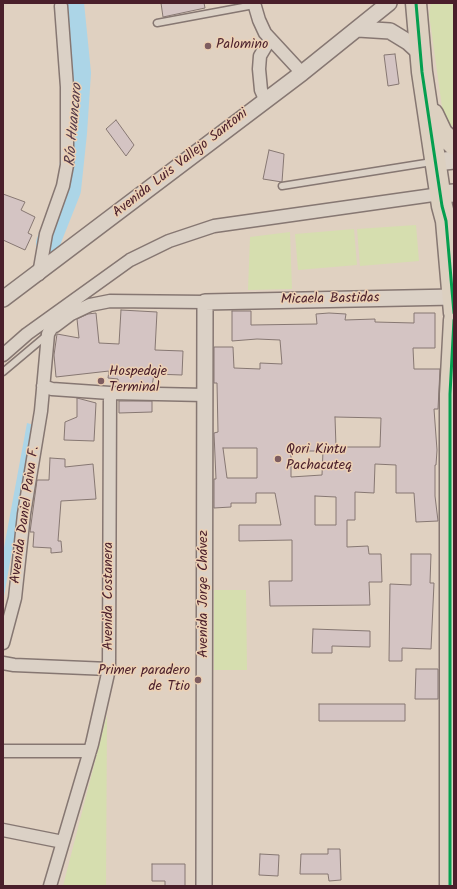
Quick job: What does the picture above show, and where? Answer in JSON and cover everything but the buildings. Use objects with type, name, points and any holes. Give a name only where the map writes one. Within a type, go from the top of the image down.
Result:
[{"type":"highway","points":[[416,3],[421,62],[432,111],[442,133],[454,145]]},
{"type":"highway","points":[[421,62],[445,161],[447,194],[446,221],[454,302]]},
{"type":"highway","points":[[450,886],[450,402],[454,320]]},
{"type":"street","name":"Avenida Luis Vallejo Santoni","points":[[3,299],[39,274],[266,99],[302,73],[389,3]]},
{"type":"street","points":[[254,4],[259,20],[270,39],[302,73]]},
{"type":"street","points":[[39,274],[46,234],[63,186],[67,165],[67,87],[61,6]]},
{"type":"street","points":[[358,29],[390,30],[408,42],[421,62]]},
{"type":"street","points":[[266,99],[261,90],[259,69],[260,56],[270,39]]},
{"type":"street","points":[[3,355],[27,334],[130,260],[169,241],[214,226],[447,194]]},
{"type":"street","points":[[48,334],[58,323],[90,305],[110,301],[205,302]]},
{"type":"street","name":"Micaela Bastidas","points":[[205,302],[454,302]]},
{"type":"street","name":"Avenida Jorge Chávez","points":[[204,886],[205,302]]},
{"type":"street","points":[[48,334],[54,322],[66,306]]},
{"type":"street","name":"Avenida Daniel Paiva F.","points":[[3,643],[14,598],[43,386],[48,334]]},
{"type":"street","points":[[43,386],[52,389],[110,393],[205,395]]},
{"type":"street","name":"Avenida Costanera","points":[[50,886],[90,751],[109,668],[110,393]]},
{"type":"street","points":[[3,663],[14,666],[109,668]]},
{"type":"street","points":[[3,751],[90,751]]},
{"type":"street","points":[[3,830],[63,842]]},
{"type":"lane","points":[[157,23],[254,4]]},
{"type":"lane","points":[[282,186],[445,161]]},
{"type":"lane","points":[[3,372],[48,334]]},
{"type":"green space","points":[[431,3],[454,3],[454,127],[447,123],[442,107],[429,14]]},
{"type":"green space","points":[[416,225],[419,261],[360,266],[357,229]]},
{"type":"green space","points":[[354,229],[357,265],[298,270],[295,234]]},
{"type":"green space","points":[[290,232],[292,289],[248,290],[250,237]]},
{"type":"green space","points":[[214,590],[246,590],[247,670],[214,670]]},
{"type":"green space","points":[[107,715],[106,886],[63,886]]},
{"type":"water","points":[[27,423],[34,425],[3,602],[3,553]]},
{"type":"waterway","name":"Río Huancaro","points":[[48,243],[69,190],[75,133],[79,73],[72,3]]},
{"type":"transit line","points":[[416,3],[422,72],[442,206],[446,221],[454,313]]},
{"type":"transit line","points":[[450,886],[450,394],[454,320]]},
{"type":"place","name":"Palomino","points":[[208,46]]},
{"type":"place","name":"Hospedaje Terminal","points":[[101,381]]},
{"type":"place","name":"Qori Kintu Pachacuteq","points":[[278,459]]},
{"type":"place","name":"Primer paradero de Ttio","points":[[198,680]]}]
